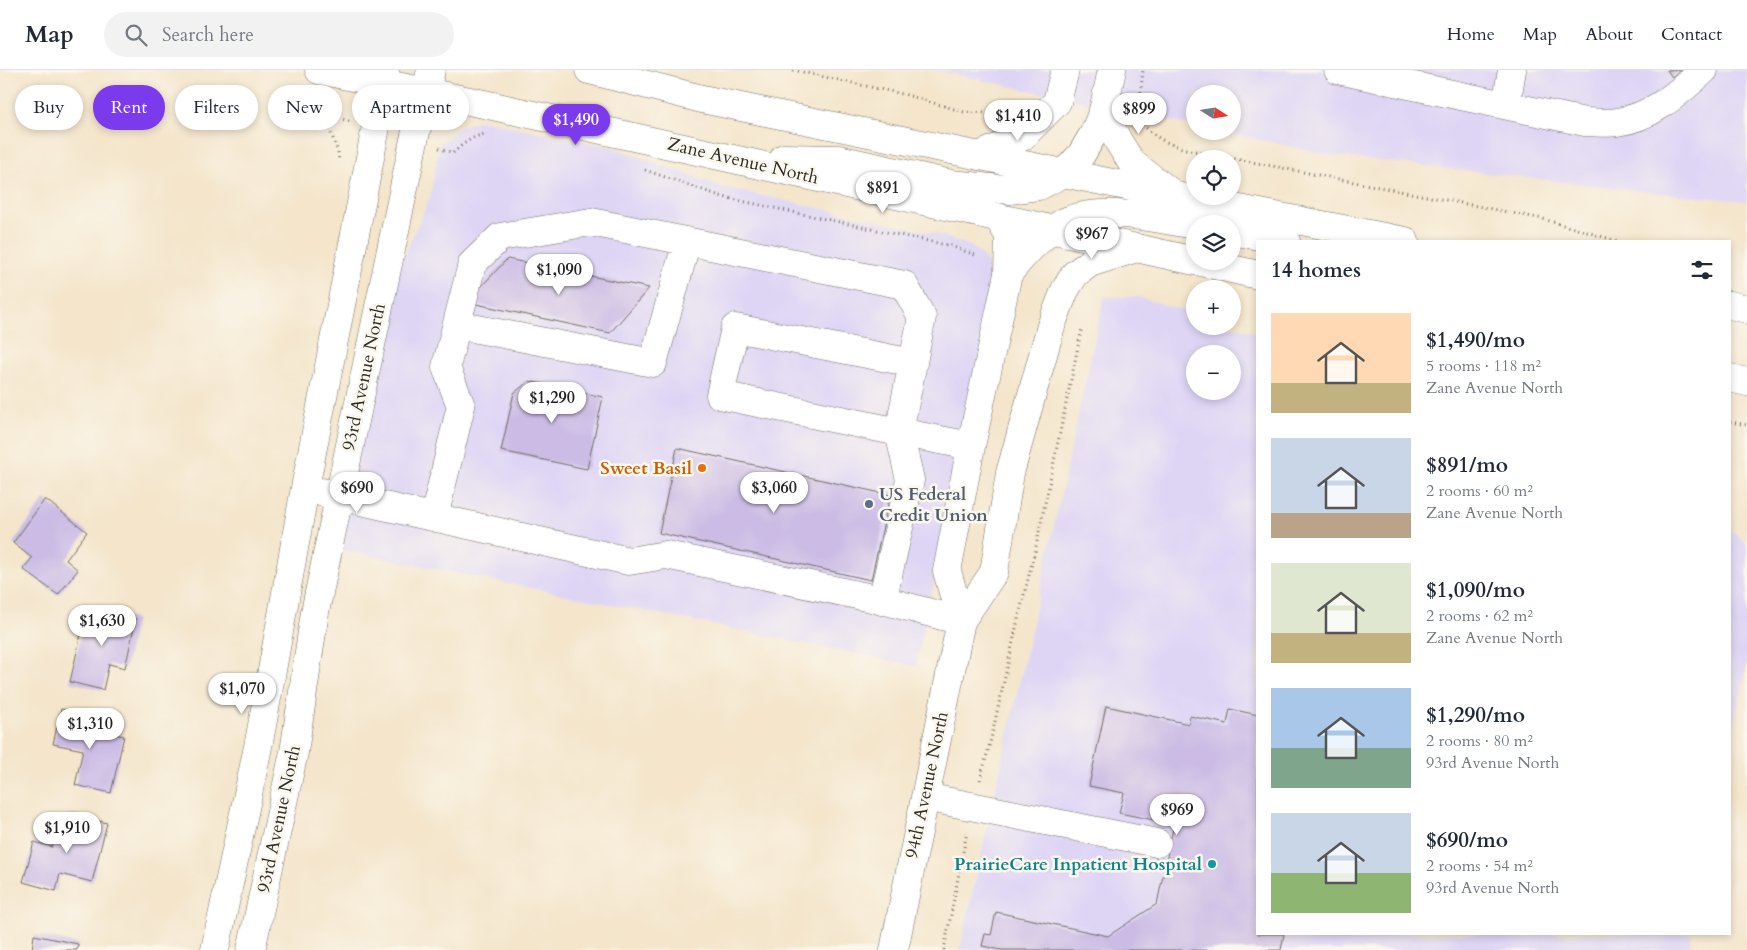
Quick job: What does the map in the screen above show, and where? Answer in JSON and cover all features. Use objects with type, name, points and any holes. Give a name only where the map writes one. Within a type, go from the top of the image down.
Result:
[{"type":"street","name":"Zane Avenue North","points":[[319,70],[428,81],[723,156],[1186,259]]},
{"type":"street","points":[[589,70],[702,99],[1400,240]]},
{"type":"street","points":[[979,156],[1022,137],[1057,102],[1065,70]]},
{"type":"street","points":[[723,156],[838,159],[950,184],[1011,190],[1039,186],[1064,173],[1081,155],[1094,133],[1103,111],[1112,70]]},
{"type":"street","points":[[1338,70],[1585,122],[1616,122],[1646,115],[1671,100],[1704,70]]},
{"type":"street","points":[[1506,105],[1512,70]]},
{"type":"street","name":"93rd Avenue North","points":[[215,950],[259,742],[305,488],[376,127],[384,77]]},
{"type":"street","name":"93rd Avenue North","points":[[251,950],[294,752],[314,612],[428,81]]},
{"type":"street","points":[[1103,111],[1132,164],[1174,195]]},
{"type":"street","points":[[1008,274],[1052,229],[1069,220],[1096,214],[1140,216],[1186,224]]},
{"type":"street","points":[[961,621],[947,571],[971,446],[1008,274],[1009,236],[998,218]]},
{"type":"street","points":[[434,517],[461,406],[446,366],[472,264],[500,237],[591,222],[904,286],[922,317],[899,432],[910,480],[882,600]]},
{"type":"street","points":[[1241,233],[1281,240]]},
{"type":"street","points":[[457,325],[653,363],[687,241]]},
{"type":"street","points":[[961,621],[994,572],[1010,473],[1051,326],[1066,290],[1075,274],[1090,263],[1137,248]]},
{"type":"street","name":"Zane Avenue North","points":[[1239,270],[1256,274]]},
{"type":"street","points":[[1731,305],[1747,309]]},
{"type":"street","points":[[913,363],[734,328],[720,395],[971,446]]},
{"type":"street","points":[[1731,378],[1747,382]]},
{"type":"street","points":[[305,488],[629,561],[666,555],[882,600],[961,621]]},
{"type":"street","name":"94th Avenue North","points":[[894,950],[961,621]]},
{"type":"street","points":[[925,797],[1157,843]]},
{"type":"path","points":[[793,70],[907,95],[964,112],[989,113],[1010,107],[1016,101]]},
{"type":"path","points":[[1138,118],[1140,86],[1144,70]]},
{"type":"path","points":[[1131,116],[1138,118],[1147,129],[1166,143],[1185,149],[1544,219],[1614,240]]},
{"type":"path","points":[[453,153],[464,143],[478,135],[493,133]]},
{"type":"path","points":[[643,169],[723,197],[951,246],[976,256]]},
{"type":"path","points":[[978,784],[991,739],[1035,551],[1084,320]]},
{"type":"path","points":[[1731,422],[1747,425]]},
{"type":"path","points":[[944,950],[968,830]]},
{"type":"shaded area","points":[[935,70],[1747,70],[1747,201],[1659,193],[1329,155],[1241,136],[1241,85],[1186,85],[1186,124]]},
{"type":"shaded area","points":[[481,120],[611,147],[722,187],[934,233],[971,246],[988,262],[994,299],[916,666],[338,549],[391,286],[430,197],[440,144],[457,130],[469,130],[469,124]]},
{"type":"shaded area","points":[[1104,297],[1138,297],[1186,311],[1186,335],[1241,335],[1241,328],[1256,333],[1256,935],[1692,935],[1689,950],[960,950]]},
{"type":"shaded area","points":[[1731,531],[1737,534],[1747,545],[1747,662],[1731,741]]},
{"type":"building","points":[[1667,70],[1680,70],[1672,77]]},
{"type":"building","points":[[507,259],[649,288],[610,333],[467,302]]},
{"type":"building","points":[[529,381],[603,397],[587,469],[501,451],[514,393]]},
{"type":"building","points":[[677,448],[890,495],[871,580],[659,533]]},
{"type":"building","points":[[45,499],[87,532],[66,560],[78,570],[58,595],[23,569],[32,558],[13,543]]},
{"type":"building","points":[[87,608],[136,619],[125,668],[109,664],[103,690],[70,682]]},
{"type":"building","name":"PrairieCare Inpatient Hospital","points":[[1106,706],[1189,724],[1190,716],[1227,724],[1230,709],[1256,715],[1256,935],[1284,935],[1281,950],[1001,950],[982,946],[985,934],[991,935],[996,912],[1108,936],[1157,904],[1174,824],[1119,813],[1124,793],[1089,786]]},
{"type":"building","points":[[61,709],[94,716],[91,729],[124,736],[111,793],[75,785],[83,750],[53,744]]},
{"type":"building","points":[[71,814],[107,823],[92,882],[60,874],[56,891],[23,882],[34,842],[52,847],[57,826],[67,829]]},
{"type":"building","points":[[34,935],[78,944],[77,950],[32,950]]},
{"type":"place","name":"Sweet Basil","points":[[702,468]]},
{"type":"place","name":"US Federal Credit Union","points":[[869,504]]},
{"type":"place","name":"PrairieCare Inpatient Hospital","points":[[1212,864]]}]
